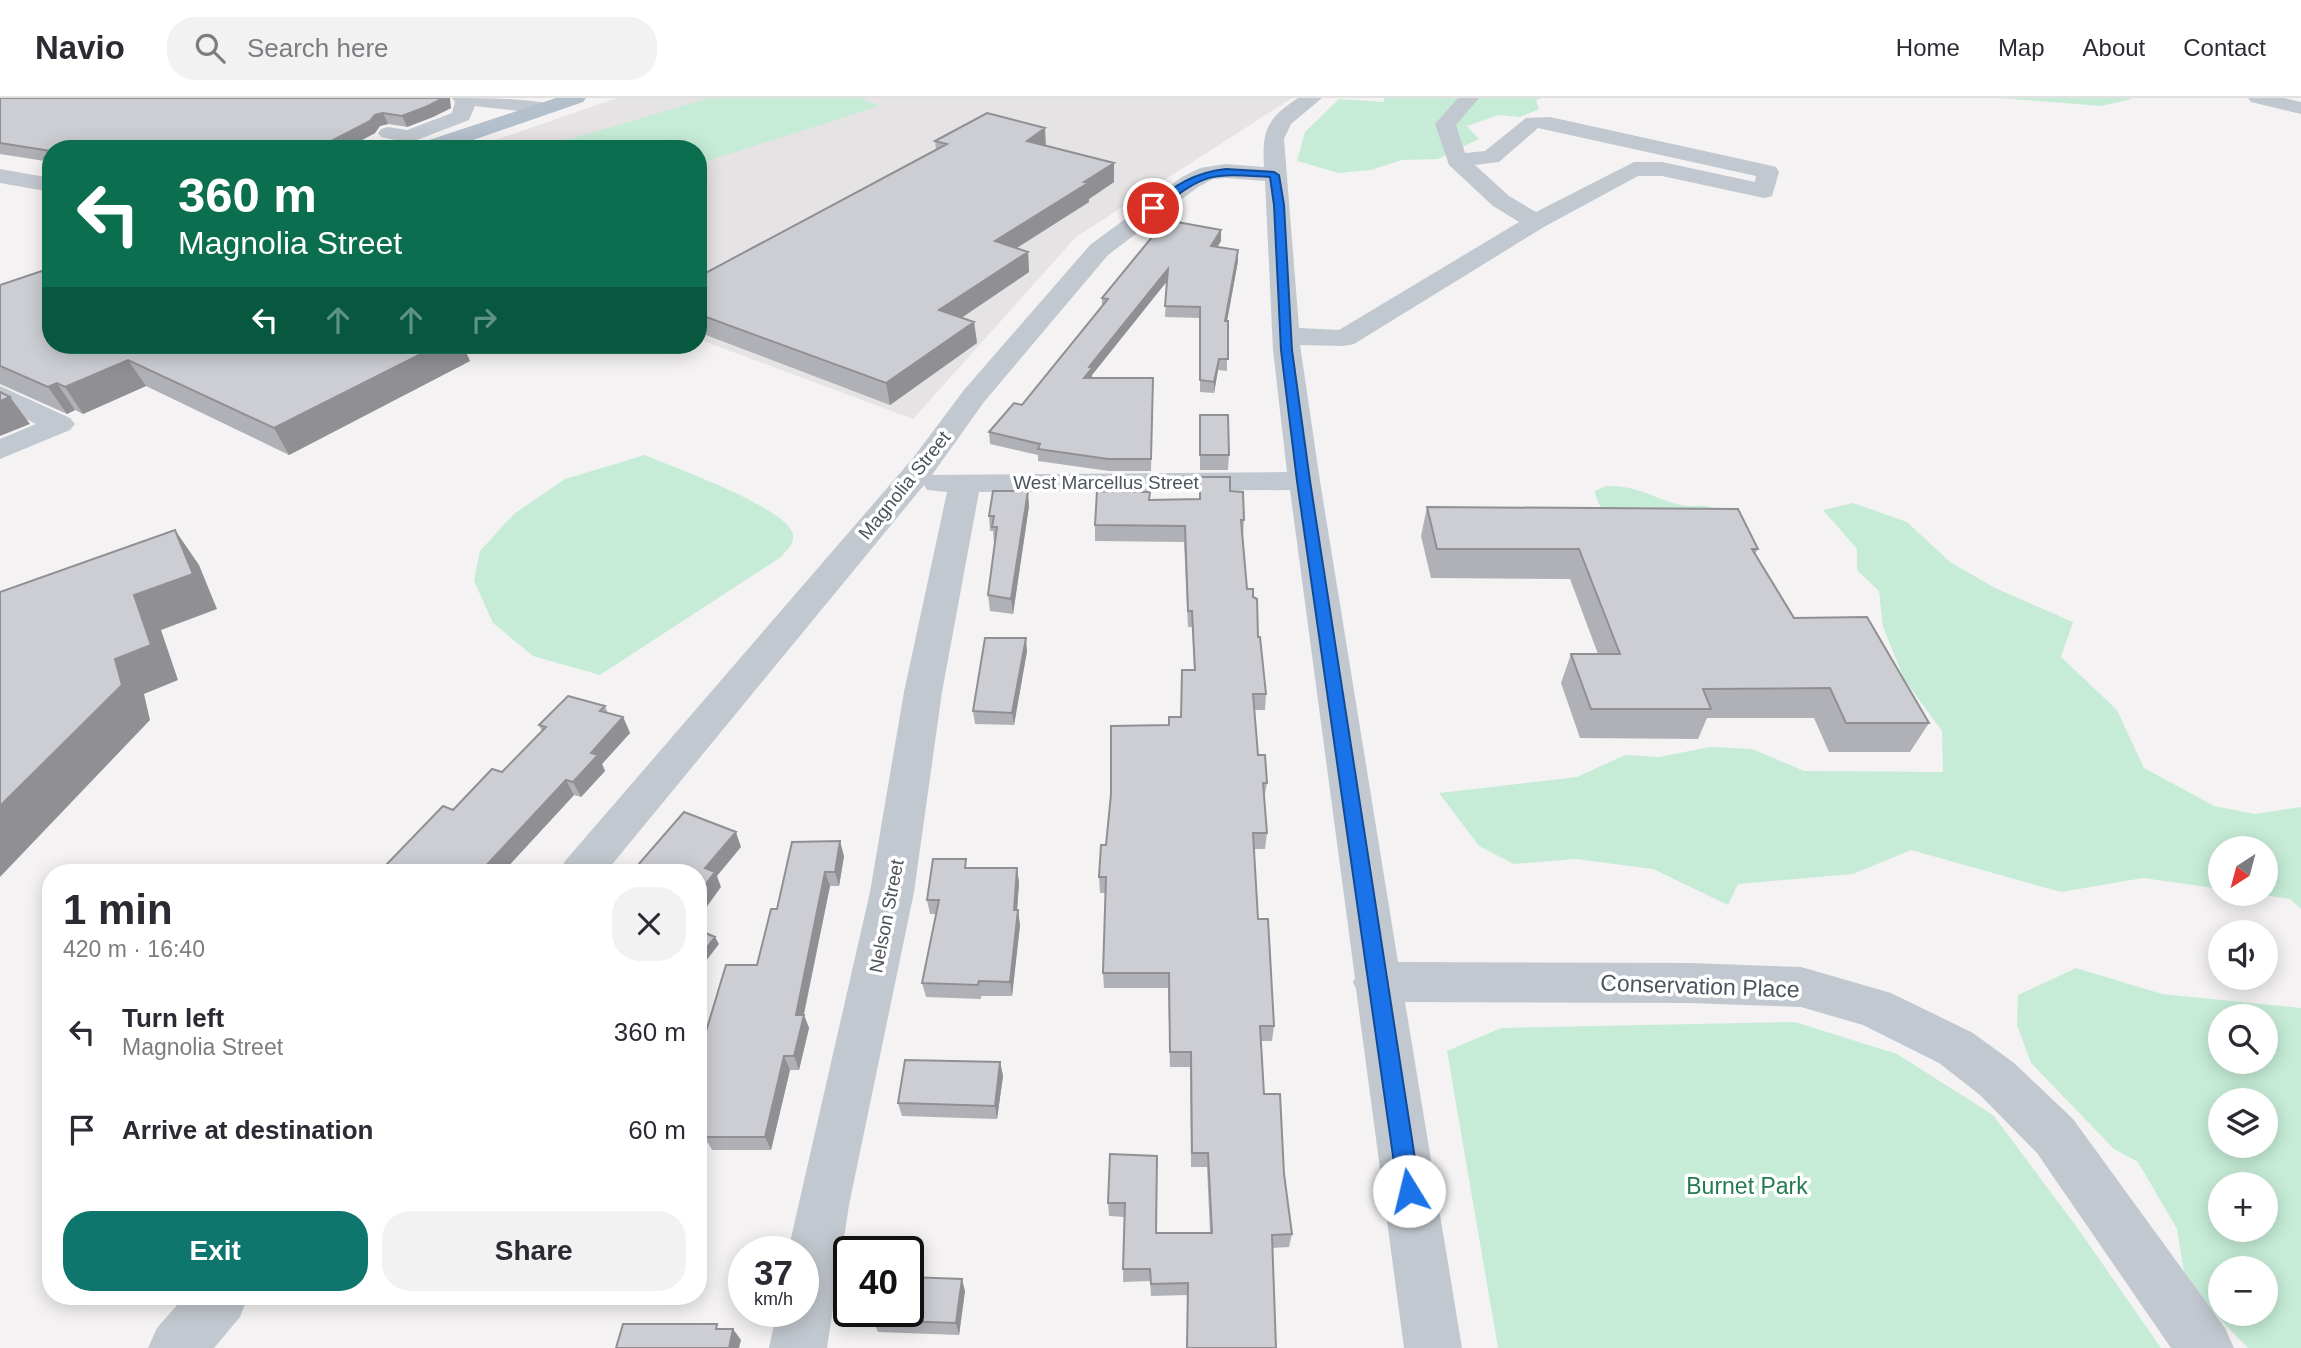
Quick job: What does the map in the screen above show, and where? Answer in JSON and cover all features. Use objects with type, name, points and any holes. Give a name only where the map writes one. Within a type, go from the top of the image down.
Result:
[{"type":"main road","points":[[418,140],[576,98]]},
{"type":"street","points":[[1312,98],[1294,109],[1277,125],[1273,139],[1286,336],[1304,481],[1376,982],[1433,1348]]},
{"type":"street","points":[[1469,98],[1445,124],[1457,160],[1501,201],[1536,222]]},
{"type":"street","points":[[2258,98],[2301,108]]},
{"type":"street","points":[[416,140],[462,116],[467,99],[545,108]]},
{"type":"street","points":[[1286,336],[1344,338],[1536,222],[1633,169],[1662,169],[1764,191],[1768,173],[1542,122],[1533,122],[1491,157],[1457,160]]},
{"type":"street","name":"Magnolia Street","points":[[588,864],[908,483],[974,396],[1099,250],[1189,181],[1208,173],[1226,171],[1274,175]]},
{"type":"street","points":[[0,176],[42,183]]},
{"type":"street","points":[[0,395],[60,424],[0,450]]},
{"type":"street","name":"West Marcellus Street","points":[[908,483],[1304,481]]},
{"type":"street","name":"Nelson Street","points":[[798,1348],[823,1205],[892,892],[923,692],[965,483]]},
{"type":"street","name":"Conservation Place","points":[[1376,982],[1677,982],[1801,987],[1874,1008],[1956,1048],[1997,1079],[2055,1136],[2205,1348]]},
{"type":"street","points":[[177,1348],[213,1305]]},
{"type":"shaded area","points":[[617,98],[1292,98],[1076,237],[913,419],[707,342],[707,140],[496,140]]},
{"type":"green space","points":[[710,98],[861,98],[879,106],[707,161],[707,140],[567,140]]},
{"type":"green space","points":[[1385,98],[1542,98],[1536,100],[1539,109],[1520,117],[1499,115],[1467,126],[1479,139],[1438,159],[1402,160],[1371,170],[1339,173],[1297,161],[1305,132],[1339,99],[1383,102]]},
{"type":"green space","points":[[1999,98],[2131,98],[2131,99],[2101,106]]},
{"type":"green space","points":[[645,455],[726,489],[771,512],[786,523],[793,534],[792,543],[781,557],[600,675],[533,656],[493,623],[474,581],[480,551],[514,514],[565,479]]},
{"type":"green space","points":[[1606,486],[1636,490],[1681,505],[1705,506],[1723,514],[1618,519],[1606,512],[1597,500],[1595,491]]},
{"type":"green space","points":[[1853,503],[1907,522],[1950,562],[1995,588],[2073,622],[2061,657],[2117,710],[2144,768],[2214,806],[2255,814],[2301,807],[2301,909],[2290,899],[2278,897],[2278,836],[2208,836],[2208,887],[2143,878],[2061,892],[1911,850],[1853,874],[1738,884],[1728,905],[1653,869],[1576,859],[1514,864],[1479,846],[1439,793],[1577,777],[1625,755],[1659,757],[1710,747],[1752,749],[1804,771],[1943,772],[1942,731],[1904,679],[1883,627],[1879,591],[1857,570],[1857,549],[1823,510]]},
{"type":"green space","points":[[2076,968],[2162,994],[2261,1004],[2208,1004],[2208,1074],[2278,1074],[2278,1006],[2301,1008],[2301,1348],[2248,1348],[2227,1326],[2278,1326],[2278,1256],[2208,1256],[2208,1307],[2186,1284],[2177,1229],[2138,1162],[2114,1149],[2031,1063],[2017,1025],[2018,995]]},
{"type":"green space","name":"Burnet Park","points":[[1795,1022],[1897,1054],[1993,1115],[2079,1230],[2161,1348],[1498,1348],[1447,1051],[1501,1028]]},
{"type":"building","points":[[0,98],[443,98],[402,116],[383,113],[375,115],[370,121],[333,140],[42,140],[42,150],[0,143]]},
{"type":"building","points":[[987,113],[1045,128],[1027,141],[1114,163],[1084,182],[1088,183],[995,241],[1028,252],[939,310],[974,322],[886,383],[707,317],[707,272],[947,144],[935,141]]},
{"type":"building","points":[[1166,220],[1221,230],[1211,246],[1238,250],[1225,321],[1228,321],[1228,359],[1219,359],[1214,382],[1200,380],[1200,307],[1165,306],[1168,269],[1089,367],[1092,368],[1084,378],[1153,378],[1151,459],[1108,459],[1038,449],[1040,444],[989,432],[1014,403],[1022,405],[1108,299],[1102,298]]},
{"type":"building","points":[[42,271],[42,354],[421,354],[274,428],[128,360],[65,387],[57,383],[48,387],[0,366],[0,285]]},
{"type":"building","points":[[0,392],[10,397],[0,401]]},
{"type":"building","points":[[1200,415],[1228,415],[1229,455],[1200,455]]},
{"type":"building","points":[[1200,477],[1230,477],[1230,491],[1243,492],[1244,520],[1241,520],[1247,589],[1253,589],[1253,597],[1257,599],[1258,637],[1266,694],[1253,694],[1258,755],[1265,755],[1267,783],[1263,783],[1267,833],[1253,833],[1258,919],[1268,919],[1274,1026],[1260,1026],[1264,1094],[1280,1094],[1284,1174],[1292,1234],[1272,1235],[1276,1348],[1187,1348],[1188,1283],[1151,1284],[1150,1269],[1123,1269],[1125,1203],[1108,1203],[1110,1154],[1157,1156],[1156,1233],[1212,1233],[1208,1153],[1192,1153],[1191,1052],[1170,1052],[1169,973],[1103,973],[1106,877],[1099,877],[1101,845],[1106,845],[1111,794],[1111,726],[1169,725],[1169,717],[1181,717],[1182,670],[1195,670],[1192,611],[1188,611],[1185,526],[1095,525],[1097,491],[1150,492],[1149,500],[1200,499]]},
{"type":"building","points":[[993,491],[1028,491],[1011,599],[988,595],[997,527],[992,527],[994,516],[989,516]]},
{"type":"building","points":[[1427,507],[1738,509],[1758,549],[1752,549],[1794,618],[1867,617],[1929,723],[1846,723],[1830,688],[1703,689],[1711,709],[1591,709],[1571,654],[1620,654],[1579,549],[1437,549]]},
{"type":"building","points":[[175,530],[193,574],[134,595],[151,645],[115,659],[122,685],[0,806],[0,592]]},
{"type":"building","points":[[985,638],[1026,638],[1012,713],[973,711]]},
{"type":"building","points":[[568,696],[605,706],[600,711],[623,717],[591,753],[598,755],[573,782],[566,780],[488,864],[387,864],[443,806],[453,810],[492,769],[502,772],[546,727],[539,725]]},
{"type":"building","points":[[684,812],[736,832],[707,866],[639,864]]},
{"type":"building","points":[[840,841],[835,872],[825,872],[796,1015],[804,1015],[794,1056],[784,1056],[765,1137],[707,1137],[707,1028],[726,965],[757,965],[771,909],[777,909],[792,842]]},
{"type":"building","points":[[933,859],[966,859],[965,868],[1017,868],[1014,910],[1018,910],[1010,982],[979,981],[978,985],[922,983],[939,900],[927,900]]},
{"type":"building","points":[[707,869],[715,872],[707,882]]},
{"type":"building","points":[[707,934],[715,937],[707,947]]},
{"type":"building","points":[[905,1060],[1000,1062],[995,1106],[898,1103]]},
{"type":"building","points":[[924,1278],[962,1279],[956,1323],[924,1322]]},
{"type":"building","points":[[623,1324],[717,1324],[716,1329],[733,1329],[729,1348],[616,1348]]},
{"type":"route","points":[[1153,208],[1189,181],[1208,173],[1226,171],[1274,175],[1279,205],[1287,350],[1304,481],[1409,1191]]}]
